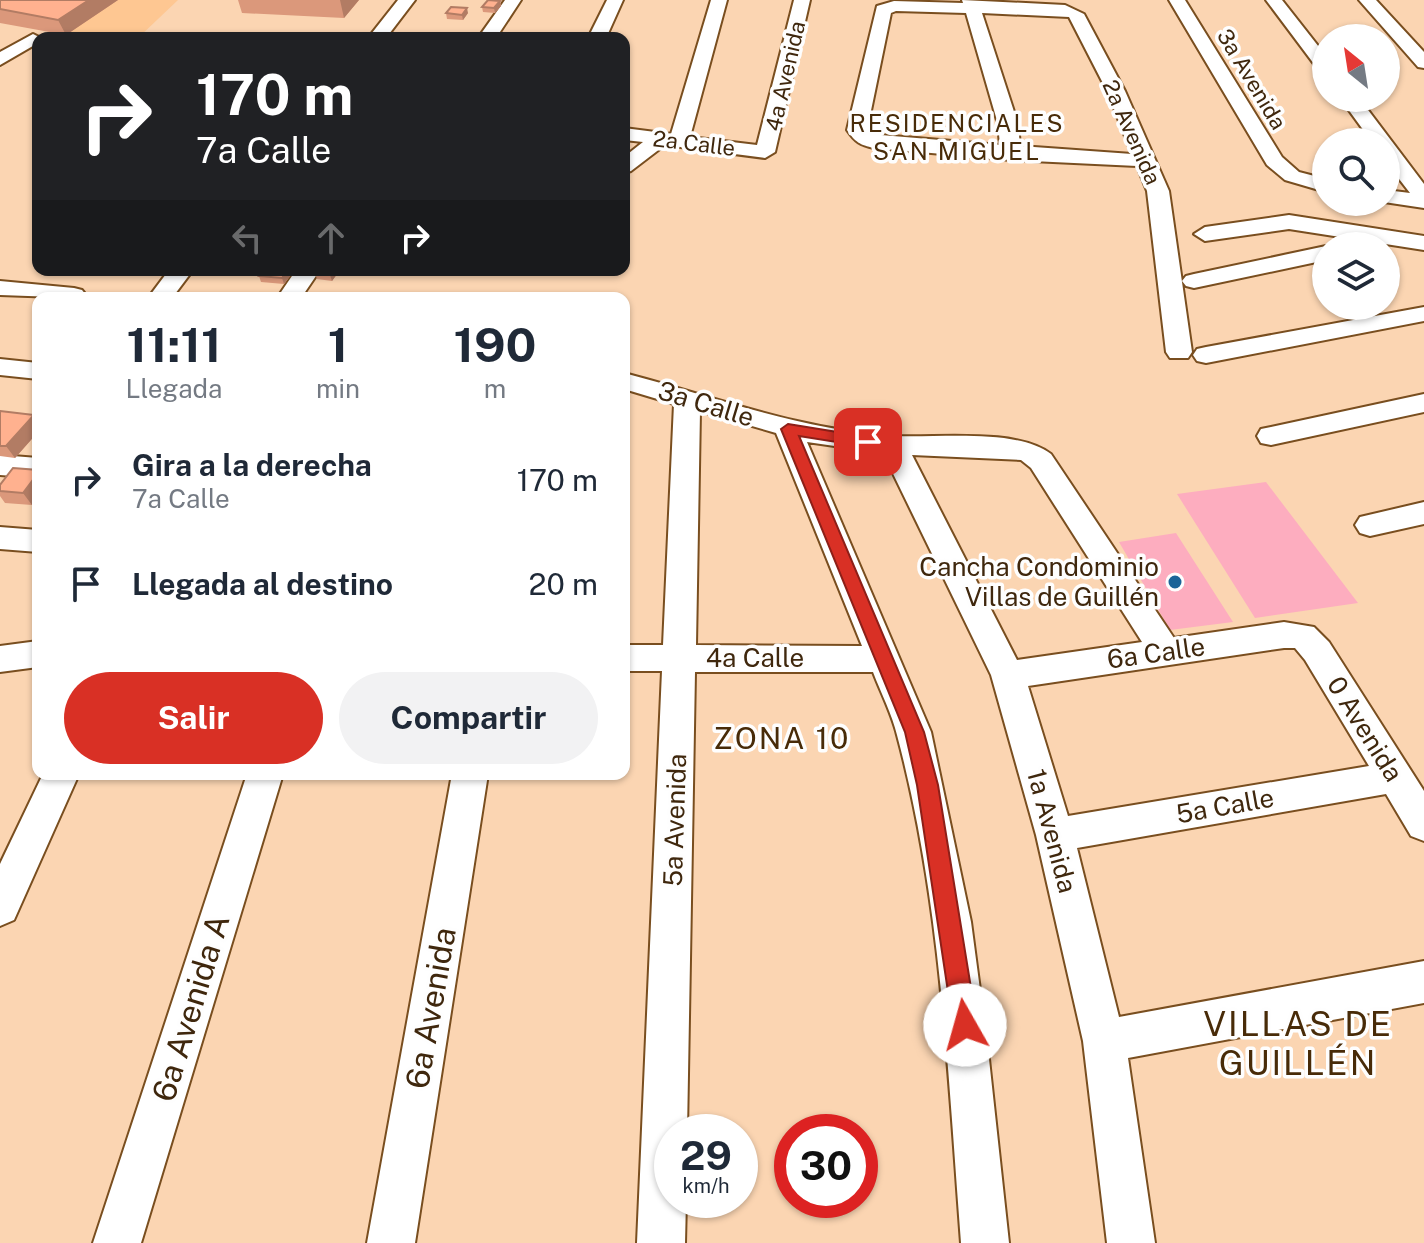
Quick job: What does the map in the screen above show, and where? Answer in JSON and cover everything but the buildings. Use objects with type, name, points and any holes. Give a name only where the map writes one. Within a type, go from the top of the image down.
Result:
[{"type":"street","points":[[382,32],[407,0]]},
{"type":"street","points":[[491,32],[513,0]]},
{"type":"street","points":[[600,32],[615,0]]},
{"type":"street","points":[[630,164],[670,141],[719,0]]},
{"type":"street","name":"4a Avenida","points":[[765,152],[802,0]]},
{"type":"street","name":"3a Avenida","points":[[1177,0],[1274,161],[1292,176],[1312,182]]},
{"type":"street","points":[[1274,0],[1312,50]]},
{"type":"street","points":[[1367,0],[1424,63]]},
{"type":"street","points":[[1003,153],[1008,124],[984,71],[964,4],[894,6],[883,10],[857,130],[862,138],[874,142],[1003,153],[1147,161]]},
{"type":"street","name":"2a Avenida","points":[[964,4],[1065,10],[1076,14],[1147,161],[1158,191],[1179,352]]},
{"type":"street","points":[[11,35],[32,38]]},
{"type":"street","points":[[0,60],[32,41]]},
{"type":"street","name":"2a Calle","points":[[630,135],[765,152]]},
{"type":"street","points":[[1400,167],[1424,200]]},
{"type":"street","points":[[1400,197],[1424,200]]},
{"type":"street","points":[[1205,234],[1289,222],[1356,232]]},
{"type":"street","points":[[1400,239],[1424,243]]},
{"type":"street","points":[[1194,281],[1312,256]]},
{"type":"street","points":[[32,290],[47,276]]},
{"type":"street","points":[[0,288],[49,292]]},
{"type":"street","points":[[1206,355],[1424,314]]},
{"type":"street","points":[[0,367],[32,370]]},
{"type":"street","name":"3a Calle","points":[[630,383],[788,429],[893,445],[1018,449],[1031,453],[1041,461],[1166,652]]},
{"type":"street","name":"5a Avenida","points":[[661,1243],[687,398]]},
{"type":"street","points":[[1271,436],[1424,403]]},
{"type":"street","points":[[788,429],[914,732],[927,785],[968,1049],[985,1243]]},
{"type":"street","name":"1a Avenida","points":[[893,445],[1008,675],[1055,835],[1104,1041],[1131,1243]]},
{"type":"street","points":[[0,465],[32,468]]},
{"type":"street","points":[[1370,525],[1424,513]]},
{"type":"street","points":[[0,538],[32,541]]},
{"type":"street","name":"6a Calle","points":[[1008,675],[1284,635],[1303,636]]},
{"type":"street","name":"0 Avenida","points":[[1303,636],[1317,651],[1424,824]]},
{"type":"street","points":[[0,659],[32,655]]},
{"type":"street","name":"4a Calle","points":[[630,658],[885,659]]},
{"type":"street","name":"5a Calle","points":[[1055,835],[1395,777]]},
{"type":"street","points":[[0,907],[58,780]]},
{"type":"street","name":"6a Avenida A","points":[[117,1243],[263,780]]},
{"type":"street","name":"6a Avenida","points":[[391,1243],[469,780]]},
{"type":"street","points":[[1104,1041],[1424,982]]},
{"type":"shaded area","points":[[0,0],[178,0],[144,32],[57,32],[0,21]]},
{"type":"shaded area","points":[[1266,482],[1358,603],[1255,618],[1177,494]]},
{"type":"shaded area","name":"Cancha Condominio Villas de Guillén","points":[[1176,533],[1233,622],[1170,630],[1119,542]]},
{"type":"place","name":"Cancha Condominio Villas de Guillén","points":[[1175,582]]},
{"type":"district","name":"RESIDENCIALES SAN MIGUEL","points":[[957,138]]},
{"type":"district","name":"ZONA 10","points":[[782,739]]},
{"type":"district","name":"VILLAS DE GUILLÉN","points":[[1298,1044]]},
{"type":"route","points":[[868,442],[788,429],[914,732],[927,785],[965,1025]]}]
